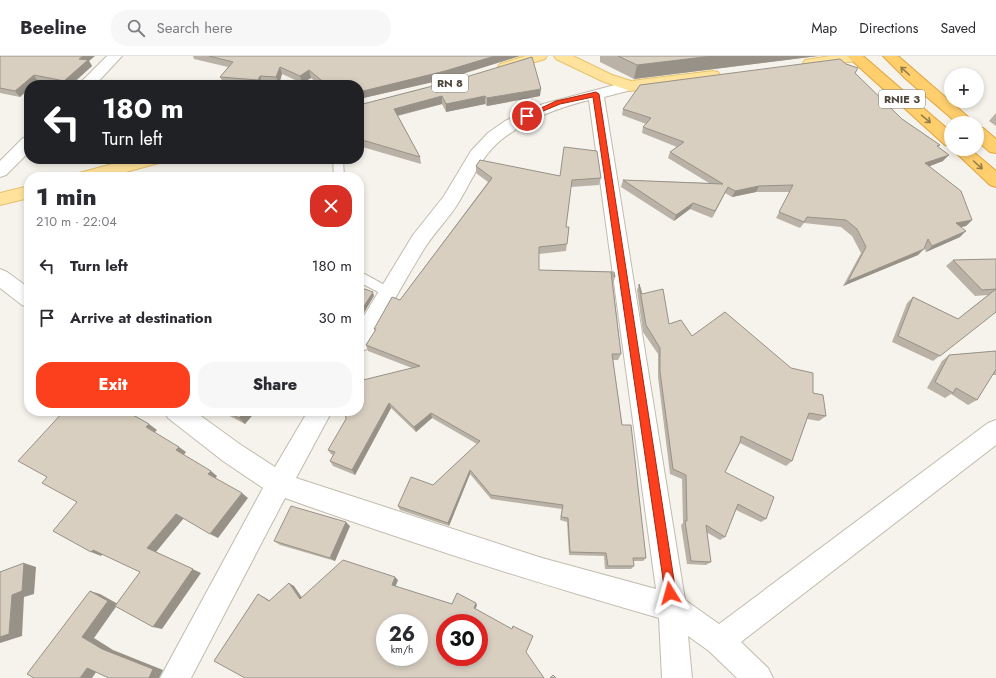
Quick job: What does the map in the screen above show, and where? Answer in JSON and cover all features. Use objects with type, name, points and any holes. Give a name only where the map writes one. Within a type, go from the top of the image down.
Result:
[{"type":"highway","name":"RNIE 3","points":[[890,56],[911,76],[959,116]]},
{"type":"highway","name":"RNIE 3","points":[[855,57],[944,135]]},
{"type":"highway","points":[[984,138],[996,148]]},
{"type":"highway","points":[[968,156],[996,181]]},
{"type":"main road","points":[[488,72],[540,56]]},
{"type":"main road","points":[[561,56],[607,78],[630,86],[731,73]]},
{"type":"main road","points":[[793,65],[855,57]]},
{"type":"main road","points":[[103,172],[134,164]]},
{"type":"main road","points":[[0,199],[24,193]]},
{"type":"street","points":[[91,80],[115,56]]},
{"type":"street","points":[[364,334],[420,240],[433,225],[466,176],[478,152],[496,135],[527,116],[558,103],[630,86]]},
{"type":"street","points":[[596,94],[672,608],[677,678]]},
{"type":"street","points":[[0,171],[24,147]]},
{"type":"street","points":[[0,277],[24,295]]},
{"type":"street","points":[[183,416],[232,453],[279,484],[386,521],[542,571],[672,608],[719,641],[758,678]]},
{"type":"street","points":[[175,678],[317,416]]},
{"type":"street","points":[[719,641],[996,431]]},
{"type":"lane","points":[[364,279],[388,292]]},
{"type":"building","points":[[0,56],[83,56],[79,59],[88,60],[65,80],[34,75],[28,80],[24,80],[24,83],[15,91],[0,88]]},
{"type":"building","points":[[209,56],[495,56],[445,71],[364,91],[364,80],[321,80],[309,70],[300,76],[280,67],[276,77],[260,76],[258,80],[220,77],[233,62]]},
{"type":"building","points":[[618,56],[712,56],[637,65]]},
{"type":"building","points":[[532,57],[541,89],[487,98],[485,96],[446,104],[442,96],[394,109],[420,157],[364,140],[364,104],[456,80]]},
{"type":"building","points":[[840,59],[846,64],[858,68],[855,73],[902,119],[940,145],[937,146],[944,151],[944,156],[946,156],[925,163],[961,191],[972,220],[956,223],[966,231],[932,246],[928,239],[924,249],[848,281],[866,247],[857,229],[846,220],[807,217],[804,222],[779,212],[793,185],[759,186],[735,191],[728,187],[715,211],[693,203],[676,215],[623,180],[723,184],[670,152],[684,142],[643,127],[651,118],[623,109],[640,85]]},
{"type":"building","points":[[564,147],[597,151],[601,178],[572,180],[566,227],[569,227],[567,244],[539,247],[539,270],[614,272],[615,277],[611,272],[621,354],[612,354],[622,425],[631,425],[646,558],[633,558],[634,566],[608,566],[606,553],[570,552],[568,518],[561,517],[563,505],[491,495],[470,470],[448,523],[398,506],[411,477],[433,485],[480,441],[431,413],[414,427],[389,403],[352,470],[330,461],[335,452],[328,450],[346,419],[346,416],[364,416],[364,380],[420,366],[366,345],[392,297],[400,300],[492,178],[476,166],[480,160],[560,176]]},
{"type":"building","points":[[996,259],[996,289],[982,290],[953,260]]},
{"type":"building","points":[[639,284],[642,294],[663,289],[669,324],[681,320],[692,336],[725,312],[791,368],[813,373],[813,393],[823,395],[826,416],[809,413],[792,461],[741,436],[740,442],[725,472],[774,497],[766,519],[738,504],[725,537],[706,525],[711,562],[691,561],[685,521],[687,521],[686,475],[673,469],[660,372],[660,348],[646,325]]},
{"type":"building","points":[[364,289],[373,292],[364,306]]},
{"type":"building","points":[[996,289],[996,312],[940,356],[898,336],[913,297],[958,319]]},
{"type":"building","points":[[996,351],[996,370],[977,400],[956,388],[953,393],[935,382],[949,355]]},
{"type":"building","points":[[59,416],[135,416],[149,424],[146,427],[179,447],[176,450],[211,471],[208,474],[242,493],[210,534],[176,514],[147,548],[193,569],[153,627],[115,606],[140,572],[93,550],[91,552],[53,531],[77,502],[42,483],[47,477],[18,461]]},
{"type":"building","points":[[291,506],[346,522],[330,558],[274,541]]},
{"type":"building","points":[[343,560],[395,577],[392,585],[452,604],[457,593],[476,603],[474,608],[485,614],[436,614],[436,666],[488,666],[488,616],[512,629],[513,626],[533,636],[526,652],[544,678],[245,678],[214,661],[258,594],[269,601],[289,583],[300,599]]},
{"type":"building","points":[[24,563],[22,591],[12,595],[9,634],[0,637],[0,572]]},
{"type":"building","points":[[90,591],[108,601],[82,637],[102,649],[153,669],[149,678],[109,678],[87,668],[80,678],[34,678],[27,674]]},
{"type":"route","points":[[527,116],[558,103],[596,94],[670,593]]}]
